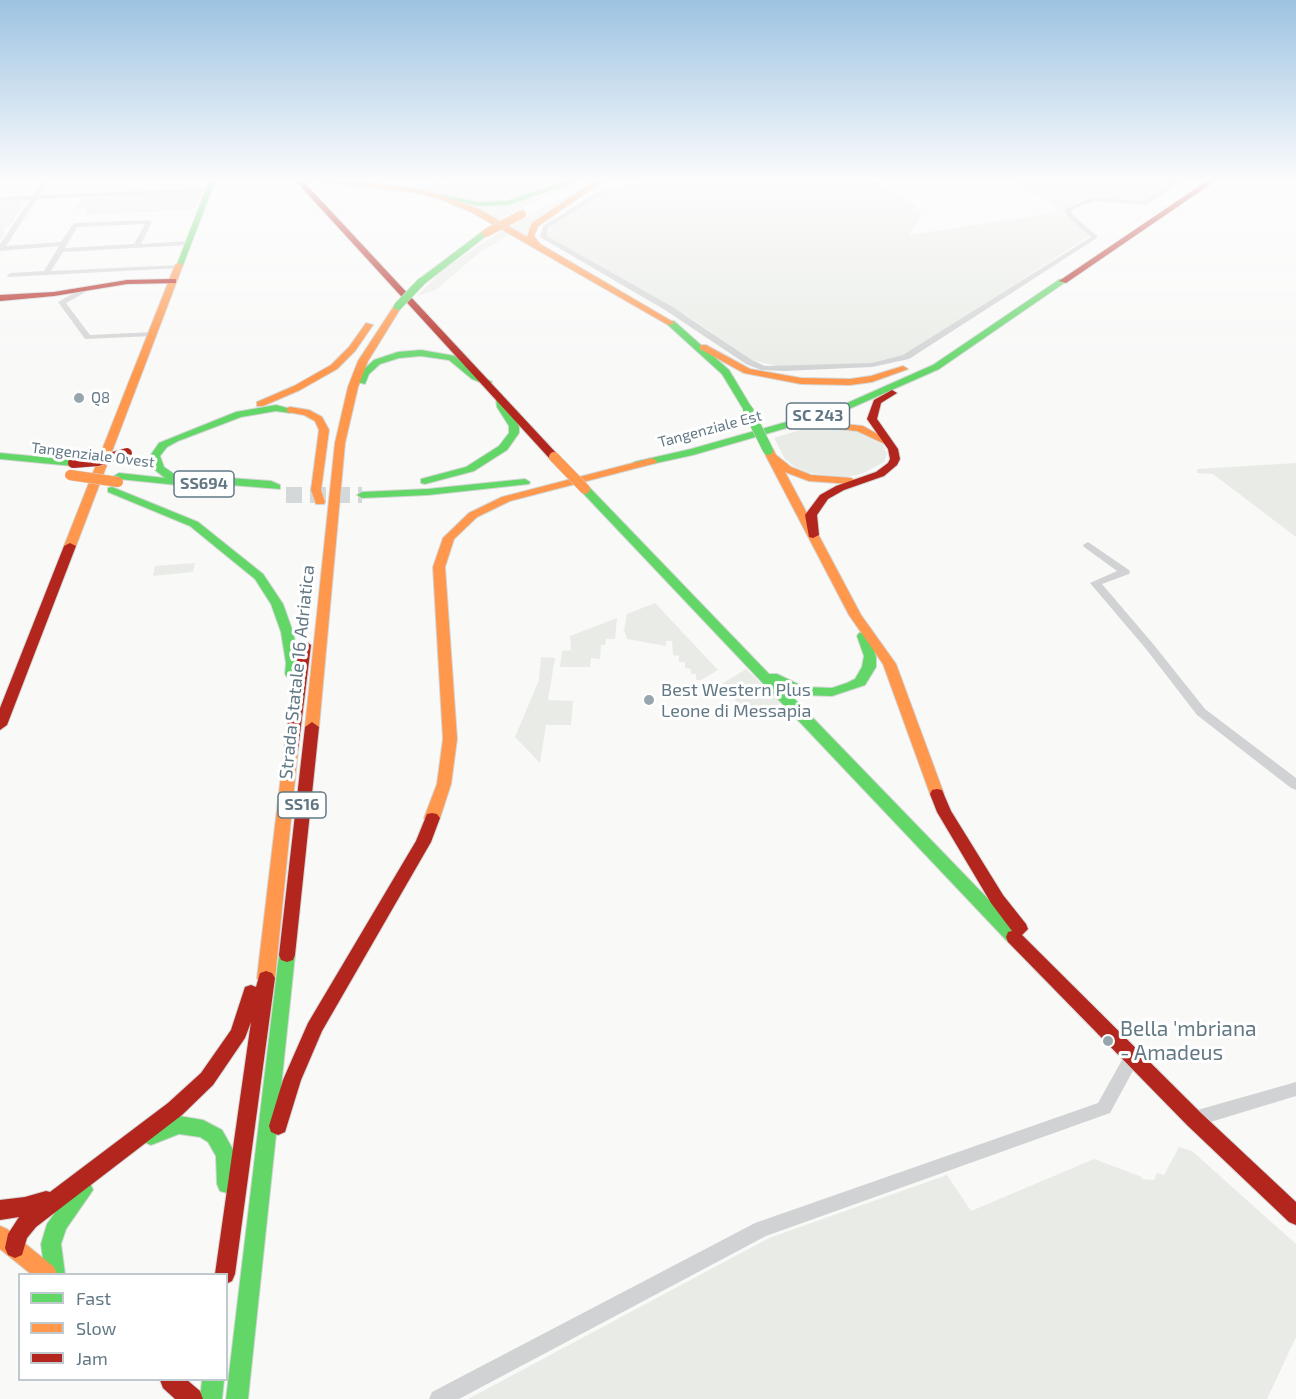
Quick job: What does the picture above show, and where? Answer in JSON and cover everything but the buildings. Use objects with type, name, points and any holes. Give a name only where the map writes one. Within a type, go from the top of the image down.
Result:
[{"type":"main road","points":[[0,725],[188,244]]},
{"type":"main road","points":[[358,244],[554,457],[911,830],[1194,1119],[1296,1215]]},
{"type":"main road","name":"Strada Statale 16 Adriatica","points":[[309,613],[320,502],[340,393],[362,343],[394,303],[419,279],[466,244]]},
{"type":"main road","points":[[534,244],[652,310],[703,347],[747,371],[775,378],[850,382],[891,374],[962,342]]},
{"type":"main road","name":"Tangenziale Est","points":[[363,491],[544,473],[654,454],[785,420],[885,384],[926,364],[1111,244]]},
{"type":"main road","name":"Tangenziale Est","points":[[363,491],[487,487],[652,461],[839,410],[936,367],[1115,244]]},
{"type":"main road","points":[[0,297],[83,290],[127,282],[173,281]]},
{"type":"main road","points":[[67,473],[268,400],[317,378],[342,359],[381,310],[394,303]]},
{"type":"main road","name":"Strada Statale 16 Adriatica","points":[[237,1399],[315,696],[335,475],[353,387],[394,303]]},
{"type":"main road","points":[[703,347],[726,372],[855,615],[889,664],[952,827],[997,900],[1063,986]]},
{"type":"main road","points":[[335,475],[341,467],[357,394],[365,373],[377,362],[409,353],[442,355],[452,358],[475,377],[487,382]]},
{"type":"main road","points":[[813,535],[811,515],[818,503],[832,492],[880,474],[892,465],[895,454],[872,419],[877,402],[936,367]]},
{"type":"main road","points":[[363,491],[371,484],[445,478],[486,461],[503,448],[514,433],[514,426],[502,407],[501,399]]},
{"type":"main road","name":"Tangenziale Ovest","points":[[0,458],[116,482],[217,485],[284,490],[271,484],[171,477],[159,468],[155,456],[163,445],[174,438],[248,411],[276,408],[306,412],[319,419],[324,430],[316,490],[320,502]]},
{"type":"main road","points":[[717,445],[803,425],[823,423],[859,428],[886,441]]},
{"type":"main road","points":[[769,453],[787,469],[809,478],[835,482],[862,480]]},
{"type":"main road","points":[[253,1266],[265,1228],[276,1131],[303,1053],[314,1028],[423,842],[444,784],[450,739],[439,567],[445,547],[457,529],[473,515],[506,499],[652,461]]},
{"type":"main road","name":"Tangenziale Ovest","points":[[4,469],[67,473]]},
{"type":"main road","points":[[116,482],[194,524],[248,566],[268,588],[277,604],[291,648],[292,663],[284,743],[289,777]]},
{"type":"main road","points":[[747,658],[779,682],[802,691],[832,692],[852,686],[866,675],[870,656],[855,615]]},
{"type":"main road","name":"Strada Statale 16 Adriatica","points":[[225,1273],[266,977],[275,879],[306,636]]},
{"type":"main road","points":[[911,830],[933,844],[946,844],[953,838],[952,827]]},
{"type":"main road","points":[[15,1248],[18,1234],[29,1220],[175,1109],[207,1079],[232,1045],[249,1005],[267,891],[275,879]]},
{"type":"main road","points":[[15,1248],[34,1241],[50,1230],[84,1189],[154,1133],[179,1125],[203,1130],[215,1136],[222,1144],[229,1169],[216,1273]]},
{"type":"main road","points":[[0,1210],[25,1207],[69,1189]]},
{"type":"main road","points":[[55,1273],[51,1244],[66,1209]]},
{"type":"main road","points":[[0,1236],[45,1273]]},
{"type":"main road","points":[[172,1381],[192,1399]]},
{"type":"main road","points":[[211,1399],[213,1381]]},
{"type":"street","points":[[46,273],[64,244]]},
{"type":"street","points":[[0,248],[166,244]]},
{"type":"street","points":[[556,244],[668,308],[748,362],[764,368],[784,369],[872,365],[906,357],[1084,244]]},
{"type":"street","points":[[2,268],[14,275],[179,267]]},
{"type":"street","points":[[83,290],[62,302],[88,337],[153,334]]},
{"type":"street","points":[[1088,545],[1125,572],[1095,583],[1150,647],[1201,712],[1296,786]]},
{"type":"street","points":[[439,1399],[761,1229],[1104,1108],[1133,1056]]},
{"type":"street","points":[[1194,1119],[1296,1089]]},
{"type":"shaded area","points":[[481,244],[493,244],[480,252],[436,290],[417,296],[444,269]]},
{"type":"shaded area","points":[[558,244],[1076,244],[904,356],[871,364],[777,366],[752,360],[695,321]]},
{"type":"shaded area","points":[[813,426],[846,427],[883,445],[887,454],[884,462],[862,474],[846,477],[810,473],[795,467],[785,459],[774,438]]},
{"type":"shaded area","points":[[1296,463],[1296,537],[1213,474],[1197,473],[1197,469]]},
{"type":"shaded area","points":[[195,563],[193,572],[153,576],[155,566]]},
{"type":"shaded area","points":[[655,603],[718,670],[701,680],[696,680],[696,674],[691,674],[691,669],[685,668],[685,662],[679,662],[679,656],[673,655],[672,641],[666,641],[666,646],[627,639],[624,630],[627,614]]},
{"type":"shaded area","points":[[617,618],[615,639],[606,639],[605,645],[601,645],[600,659],[591,658],[590,667],[560,667],[562,651],[571,650],[570,636]]},
{"type":"shaded area","points":[[541,657],[555,658],[548,700],[573,701],[571,725],[546,725],[540,763],[515,737],[539,680]]},
{"type":"shaded area","points":[[746,669],[781,703],[754,719],[720,685]]},
{"type":"shaded area","points":[[1179,1147],[1192,1151],[1296,1244],[1296,1337],[1267,1399],[468,1399],[769,1238],[947,1175],[971,1211],[1094,1159],[1142,1177],[1142,1179],[1154,1180],[1157,1173],[1164,1175]]},
{"type":"tunnel","points":[[286,495],[362,495]]},
{"type":"traffic: fast","points":[[179,265],[187,244]]},
{"type":"traffic: fast","points":[[421,282],[471,244]]},
{"type":"traffic: fast","points":[[638,464],[693,452],[839,410],[936,367],[1063,281]]},
{"type":"traffic: fast","points":[[398,306],[421,282]]},
{"type":"traffic: fast","points":[[671,323],[726,372],[748,410]]},
{"type":"traffic: fast","points":[[362,382],[365,373],[377,362],[398,355],[421,353],[452,358],[475,377],[487,382]]},
{"type":"traffic: fast","points":[[425,481],[470,469],[503,448],[514,433],[514,426],[502,407],[501,399]]},
{"type":"traffic: fast","points":[[276,487],[271,484],[171,477],[159,468],[155,456],[163,445],[174,439],[239,414],[276,408],[290,410]]},
{"type":"traffic: fast","points":[[748,410],[768,450]]},
{"type":"traffic: fast","points":[[0,456],[73,463]]},
{"type":"traffic: fast","points":[[119,476],[177,482]]},
{"type":"traffic: fast","points":[[362,495],[428,492],[525,482]]},
{"type":"traffic: fast","points":[[585,489],[1014,937]]},
{"type":"traffic: fast","points":[[112,490],[194,524],[259,577],[277,604],[287,632],[293,663],[292,674]]},
{"type":"traffic: fast","points":[[772,677],[802,691],[832,692],[852,686],[860,682],[869,667],[870,656],[863,636]]},
{"type":"traffic: fast","points":[[237,1399],[287,955]]},
{"type":"traffic: fast","points":[[151,1136],[179,1125],[203,1129],[215,1136],[226,1155],[227,1184]]},
{"type":"traffic: fast","points":[[55,1273],[51,1244],[57,1224],[83,1190]]},
{"type":"traffic: fast","points":[[211,1399],[213,1381]]},
{"type":"traffic: slow","points":[[534,244],[671,323]]},
{"type":"traffic: slow","points":[[70,546],[179,265]]},
{"type":"traffic: slow","points":[[312,727],[340,443],[353,387],[363,361],[398,306]]},
{"type":"traffic: slow","points":[[260,404],[297,388],[334,367],[352,349],[369,325]]},
{"type":"traffic: slow","points":[[703,347],[747,371],[801,381],[850,382],[872,379],[903,369]]},
{"type":"traffic: slow","points":[[290,410],[306,412],[319,419],[324,430],[316,490],[320,502]]},
{"type":"traffic: slow","points":[[814,424],[859,428],[885,441]]},
{"type":"traffic: slow","points":[[769,451],[855,615],[889,664],[937,794]]},
{"type":"traffic: slow","points":[[771,456],[787,469],[809,478],[851,481]]},
{"type":"traffic: slow","points":[[554,457],[585,489]]},
{"type":"traffic: slow","points":[[432,818],[444,784],[450,739],[439,567],[449,538],[473,515],[506,499],[652,461]]},
{"type":"traffic: slow","points":[[70,475],[118,482]]},
{"type":"traffic: slow","points":[[266,978],[291,750]]},
{"type":"traffic: slow","points":[[0,1236],[46,1273]]},
{"type":"traffic: jam","points":[[357,244],[554,457]]},
{"type":"traffic: jam","points":[[1063,281],[1118,244]]},
{"type":"traffic: jam","points":[[0,298],[54,294],[127,282],[173,281]]},
{"type":"traffic: jam","points":[[813,535],[811,515],[824,497],[840,488],[880,474],[892,465],[895,459],[893,449],[872,419],[877,402],[892,393]]},
{"type":"traffic: jam","points":[[73,463],[98,461],[127,453]]},
{"type":"traffic: jam","points":[[0,725],[70,546]]},
{"type":"traffic: jam","points":[[291,750],[305,645]]},
{"type":"traffic: jam","points":[[287,955],[312,727]]},
{"type":"traffic: jam","points":[[937,794],[944,812],[997,899],[1020,929]]},
{"type":"traffic: jam","points":[[278,1126],[292,1080],[314,1028],[423,842],[432,818]]},
{"type":"traffic: jam","points":[[1014,937],[1194,1119],[1296,1215]]},
{"type":"traffic: jam","points":[[225,1273],[266,978]]},
{"type":"traffic: jam","points":[[15,1248],[18,1234],[29,1220],[175,1109],[207,1079],[239,1033],[251,992]]},
{"type":"traffic: jam","points":[[0,1210],[25,1207],[46,1200]]},
{"type":"traffic: jam","points":[[172,1381],[192,1399]]},
{"type":"place","name":"Q8","points":[[79,398]]},
{"type":"place","name":"Best Western Plus Leone di Messapia","points":[[649,700]]},
{"type":"place","name":"Bella 'mbriana - Amadeus","points":[[1108,1041]]}]
